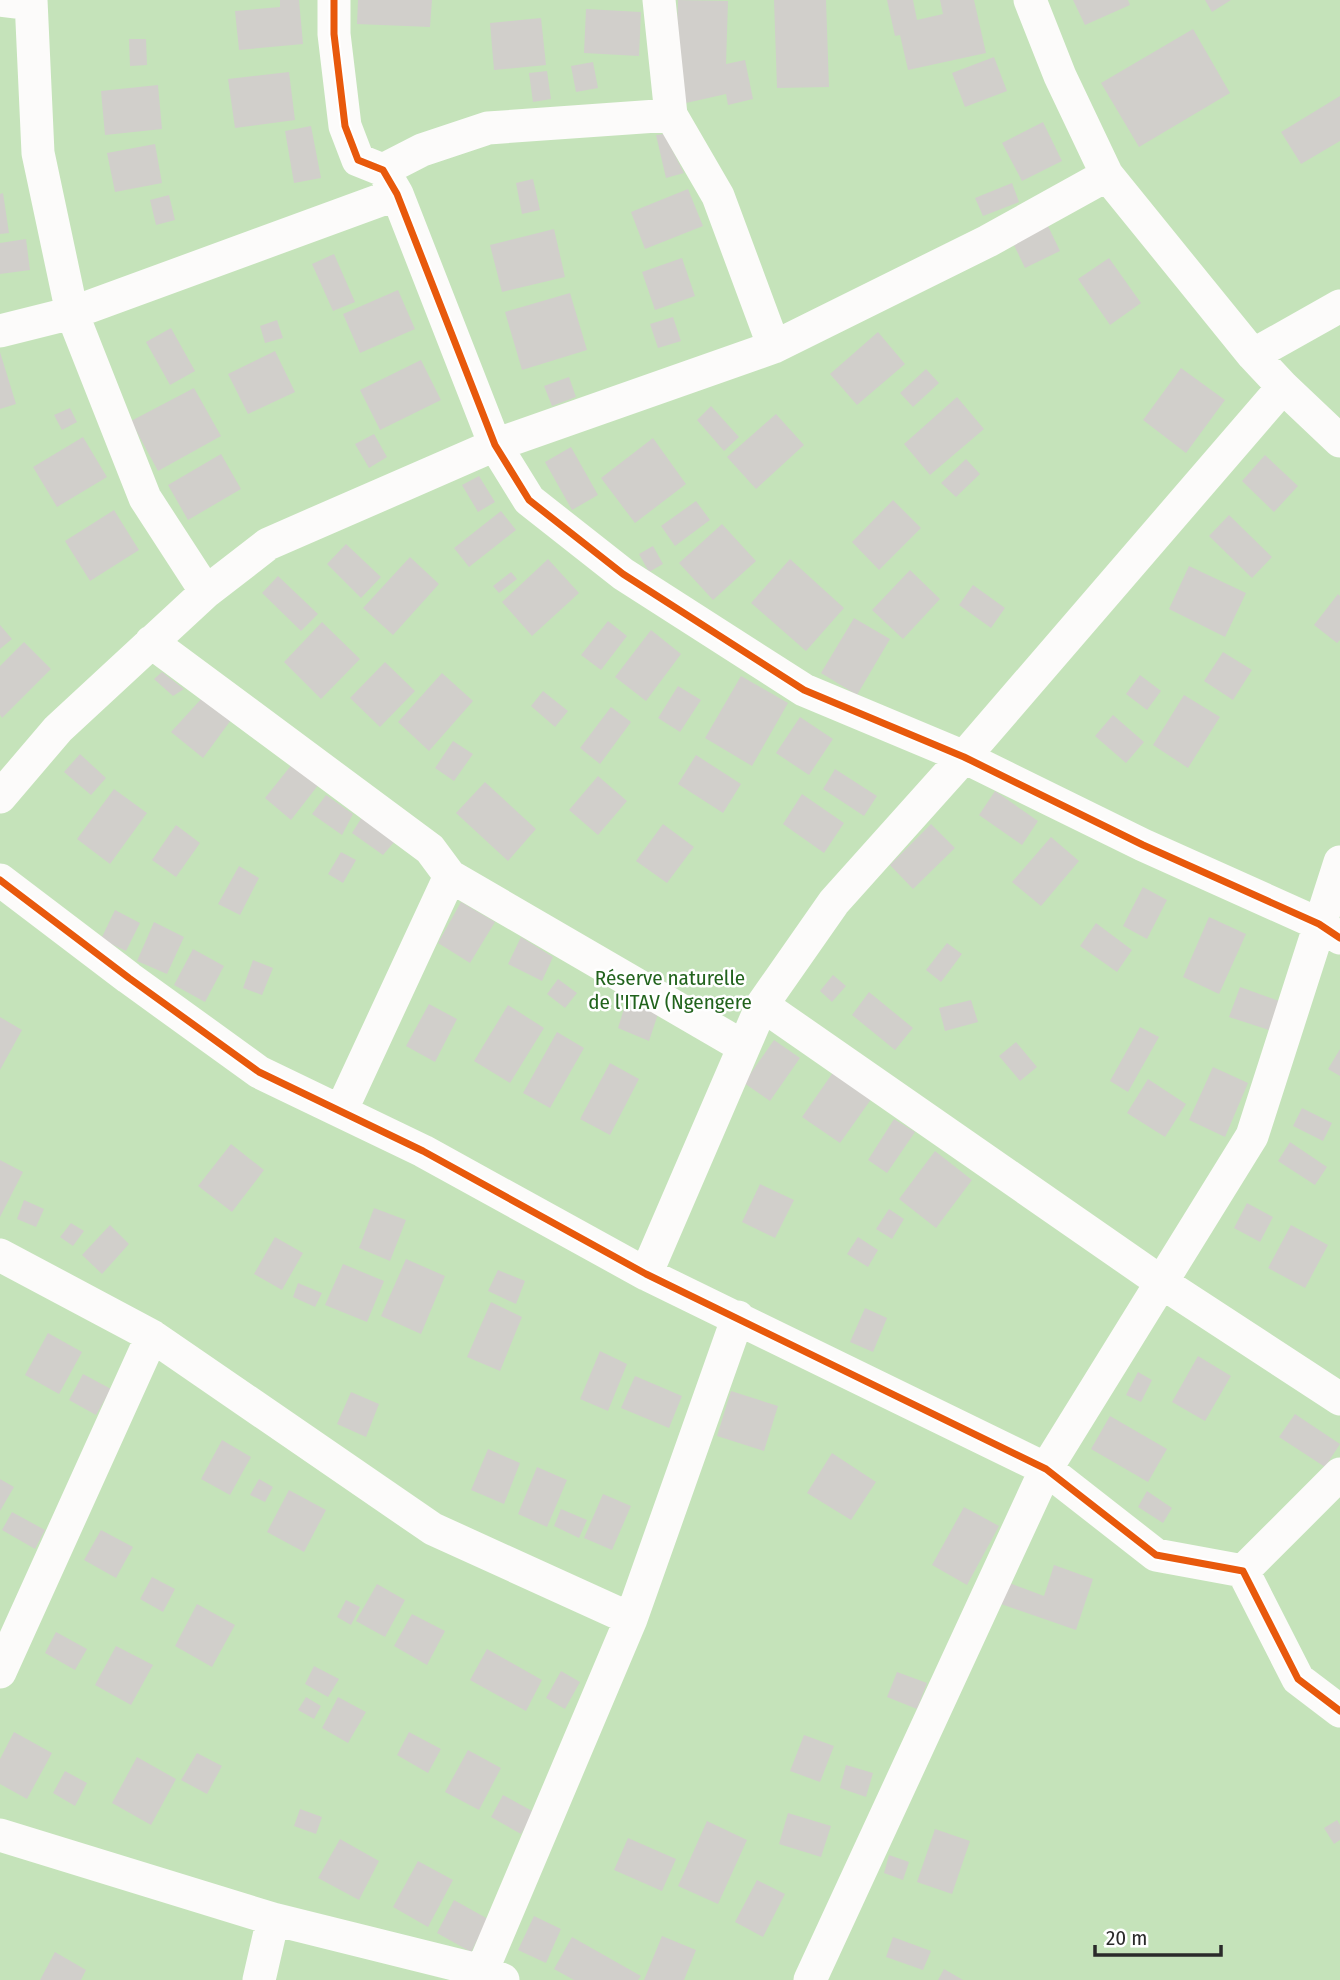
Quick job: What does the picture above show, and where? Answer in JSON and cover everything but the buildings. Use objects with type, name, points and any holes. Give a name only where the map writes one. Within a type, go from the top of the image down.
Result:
[{"type":"street","points":[[334,0],[334,34],[345,126],[358,160],[390,182],[495,445],[529,500],[623,574],[804,690],[964,757],[1143,845],[1329,931]]},
{"type":"street","points":[[659,0],[671,115],[718,196],[774,347]]},
{"type":"street","points":[[1030,0],[1060,76],[1107,175],[1253,355],[1340,441]]},
{"type":"street","points":[[21,1],[38,153],[72,313],[145,498],[206,592]]},
{"type":"street","points":[[0,331],[72,313],[390,182],[422,150],[488,128],[671,115]]},
{"type":"street","points":[[0,797],[58,729],[206,592],[268,544],[495,445],[774,347],[988,241],[1107,175]]},
{"type":"street","points":[[1253,355],[1340,306]]},
{"type":"street","points":[[646,1274],[762,1005],[834,902],[964,757],[1283,387]]},
{"type":"street","points":[[151,642],[430,849],[450,876],[744,1047]]},
{"type":"street","points":[[810,1980],[1046,1469],[1252,1136],[1329,931],[1340,862]]},
{"type":"street","points":[[341,1111],[450,876]]},
{"type":"street","points":[[0,880],[259,1072],[423,1151],[646,1274],[1046,1469],[1156,1555],[1242,1571]]},
{"type":"street","points":[[762,1005],[1161,1282],[1340,1399]]},
{"type":"street","points":[[0,1255],[152,1336],[433,1529],[631,1619]]},
{"type":"street","points":[[0,1835],[273,1919],[492,1975],[631,1619],[738,1317]]},
{"type":"street","points":[[0,1672],[152,1336]]},
{"type":"street","points":[[1242,1571],[1340,1474]]},
{"type":"street","points":[[1242,1571],[1297,1679],[1340,1711]]},
{"type":"street","points":[[259,1980],[273,1919]]},
{"type":"green space","name":"Réserve naturelle de l'ITAV (Ngengere","points":[[0,0],[1340,0],[1340,1980],[0,1980]]},
{"type":"cycle path","points":[[334,0],[334,34],[345,126],[358,160],[383,170],[397,194],[495,445],[529,500],[623,574],[804,690],[964,757],[1143,845],[1319,924],[1340,938]]},
{"type":"cycle path","points":[[0,880],[259,1072],[423,1151],[646,1274],[1046,1469],[1156,1555],[1243,1571],[1298,1679],[1340,1711]]}]
